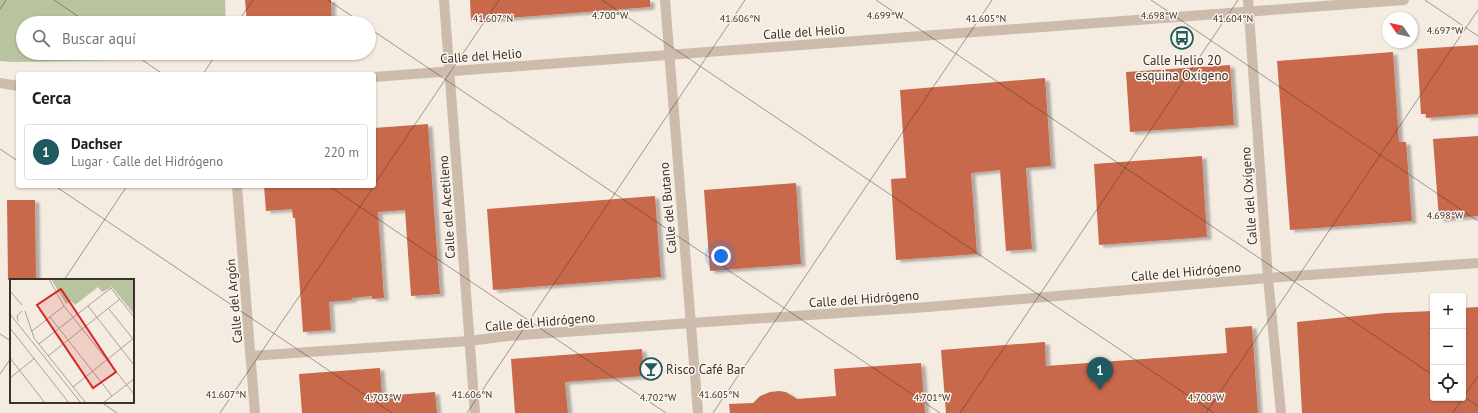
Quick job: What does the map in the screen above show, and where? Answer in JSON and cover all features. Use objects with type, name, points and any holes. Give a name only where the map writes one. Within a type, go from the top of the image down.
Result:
[{"type":"street","name":"Calle del Acetileno","points":[[444,0],[475,413]]},
{"type":"street","name":"Calle del Butano","points":[[665,0],[698,413]]},
{"type":"street","name":"Calle del Oxígeno","points":[[1248,0],[1268,278],[1281,413]]},
{"type":"street","name":"Calle del Helio","points":[[376,77],[1404,0]]},
{"type":"street","points":[[0,83],[16,86]]},
{"type":"street","name":"Calle del Argón","points":[[237,188],[255,413]]},
{"type":"street","name":"Calle del Hidrógeno","points":[[251,356],[469,341],[508,336],[936,307],[1268,278],[1478,263]]},
{"type":"green space","points":[[0,0],[225,0],[226,16],[16,16],[16,60],[120,60],[0,61]]},
{"type":"building","points":[[245,0],[331,0],[332,16],[246,16]]},
{"type":"building","points":[[470,0],[650,0],[650,7],[471,21]]},
{"type":"building","points":[[1478,45],[1478,114],[1426,118],[1426,114],[1421,114],[1417,49]]},
{"type":"building","points":[[1393,52],[1399,142],[1406,142],[1412,221],[1290,230],[1277,61]]},
{"type":"building","points":[[1230,65],[1234,125],[1130,132],[1126,72]]},
{"type":"building","points":[[1045,78],[1051,166],[1026,168],[1032,249],[1006,251],[1000,170],[971,173],[977,254],[896,260],[891,179],[906,178],[900,90]]},
{"type":"building","points":[[428,124],[440,294],[411,296],[405,210],[378,212],[384,298],[372,299],[372,296],[329,302],[331,330],[303,332],[295,218],[293,218],[292,209],[266,211],[264,188],[376,188],[376,128]]},
{"type":"building","points":[[1478,136],[1478,216],[1439,219],[1433,139]]},
{"type":"building","points":[[1202,156],[1207,237],[1099,245],[1094,164]]},
{"type":"building","points":[[796,183],[801,264],[710,271],[704,190]]},
{"type":"building","points":[[655,196],[661,277],[493,290],[487,209]]},
{"type":"building","points":[[7,200],[35,200],[36,279],[8,280]]},
{"type":"building","points":[[1478,307],[1478,413],[1302,413],[1297,322],[1386,313],[1430,311],[1430,401],[1466,401],[1466,308]]},
{"type":"building","points":[[1252,326],[1258,413],[946,413],[941,350],[1045,342],[1046,366],[1227,353],[1225,328]]},
{"type":"building","points":[[642,349],[644,376],[565,382],[568,413],[515,413],[511,359]]},
{"type":"building","points":[[921,363],[925,413],[730,413],[729,404],[753,403],[760,396],[770,392],[786,392],[797,399],[836,396],[834,369]]},
{"type":"building","points":[[380,368],[382,396],[435,392],[437,413],[302,413],[299,374]]},
{"type":"place","name":"Calle Helio 20 esquina Oxígeno","points":[[1182,38]]},
{"type":"place","name":"Risco Café Bar","points":[[651,369]]},
{"type":"place","name":"Dachser","points":[[1100,390]]}]
